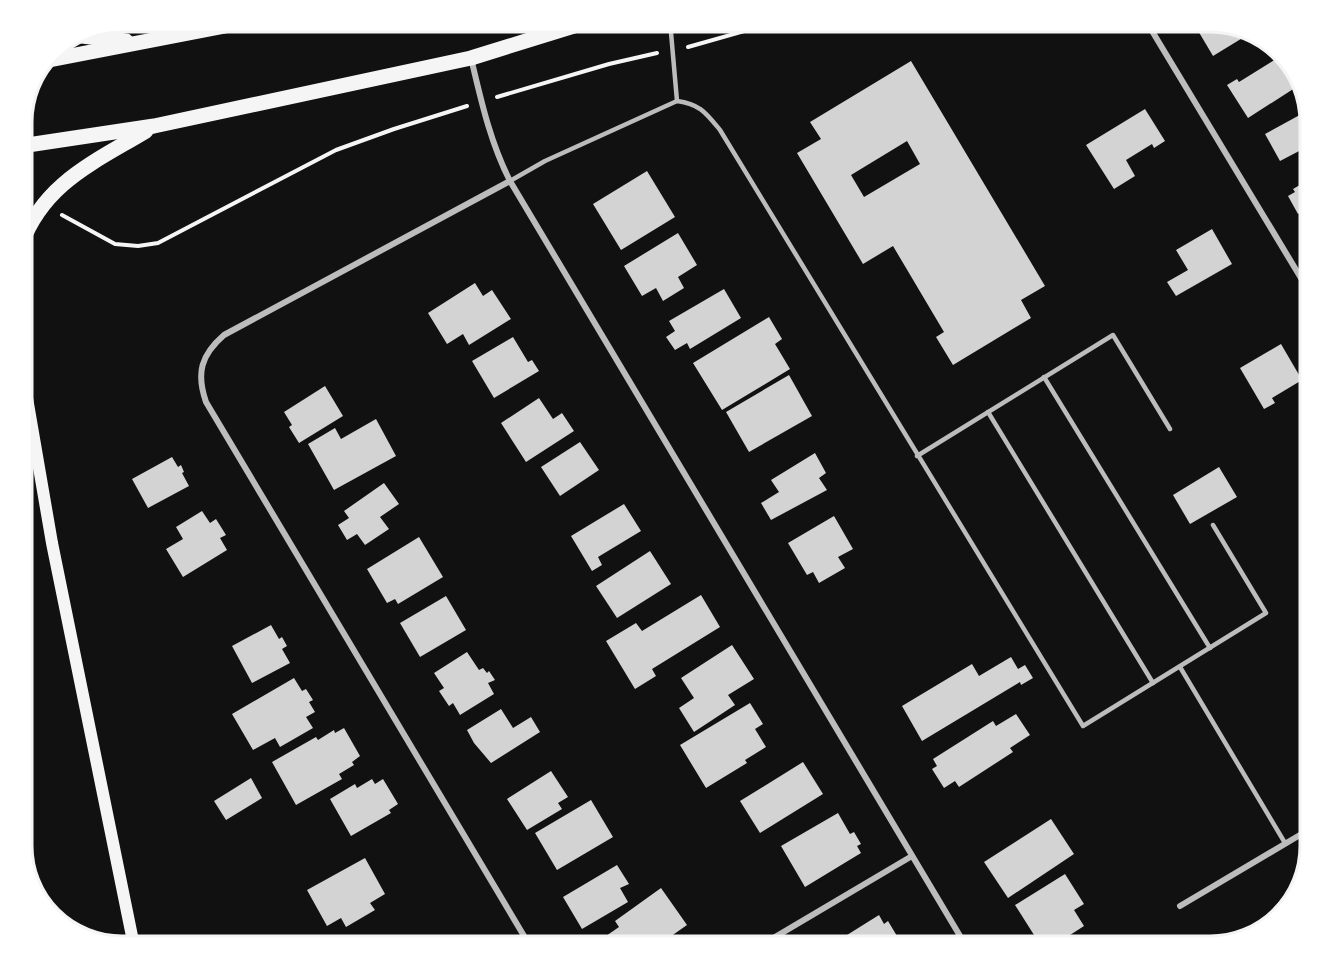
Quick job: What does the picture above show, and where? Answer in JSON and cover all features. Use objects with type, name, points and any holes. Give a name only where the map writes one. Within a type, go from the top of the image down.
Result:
[{"type":"main road","points":[[58,58],[202,31]]},
{"type":"main road","points":[[32,144],[154,126],[471,58],[558,31]]},
{"type":"main road","points":[[90,37],[141,43]]},
{"type":"main road","points":[[32,219],[42,204],[73,175],[154,126]]},
{"type":"main road","points":[[32,427],[52,543],[132,936]]},
{"type":"street","points":[[1152,31],[1300,276]]},
{"type":"street","points":[[471,58],[486,118],[500,162],[510,181],[960,936]]},
{"type":"street","points":[[510,181],[224,335],[211,346],[202,366],[200,385],[206,402],[524,936]]},
{"type":"street","points":[[1180,906],[1300,835]]},
{"type":"street","points":[[777,936],[912,856]]},
{"type":"lane","points":[[671,31],[677,101]]},
{"type":"lane","points":[[510,181],[545,161],[677,101],[691,103],[705,111],[720,130],[1083,726],[1266,613],[1212,525]]},
{"type":"lane","points":[[917,456],[1113,335],[1170,429]]},
{"type":"lane","points":[[1044,377],[1210,648]]},
{"type":"lane","points":[[988,412],[1153,683]]},
{"type":"lane","points":[[1180,667],[1285,843]]},
{"type":"path","points":[[699,45],[746,31]]},
{"type":"path","points":[[507,94],[651,54]]},
{"type":"path","points":[[64,216],[116,244],[138,246],[158,243],[336,150],[454,110]]},
{"type":"building","points":[[1198,31],[1221,32],[1242,38],[1213,56]]},
{"type":"building","points":[[1275,60],[1293,89],[1248,118],[1227,85],[1237,79],[1239,82]]},
{"type":"building","points":[[911,61],[1045,286],[1021,300],[1031,318],[953,365],[936,337],[944,332],[893,246],[863,264],[797,153],[821,139],[810,122]],"holes":[[[907,141],[920,164],[864,197],[851,175]]]},
{"type":"building","points":[[1145,109],[1165,141],[1154,148],[1152,144],[1126,160],[1135,176],[1114,189],[1086,145]]},
{"type":"building","points":[[1299,115],[1300,151],[1280,161],[1265,134]]},
{"type":"building","points":[[647,171],[675,217],[621,250],[593,204]]},
{"type":"building","points":[[1300,185],[1300,213],[1298,214],[1288,196],[1295,192],[1293,189]]},
{"type":"building","points":[[1212,229],[1232,264],[1176,296],[1167,282],[1188,270],[1176,250]]},
{"type":"building","points":[[678,233],[697,265],[678,277],[684,288],[663,301],[656,288],[642,296],[624,266]]},
{"type":"building","points":[[475,283],[483,296],[492,290],[511,319],[469,345],[463,334],[447,344],[428,313]]},
{"type":"building","points":[[724,289],[741,318],[690,349],[687,343],[675,350],[666,337],[675,331],[669,321]]},
{"type":"building","points":[[769,317],[782,339],[775,344],[790,369],[722,410],[693,363]]},
{"type":"building","points":[[513,337],[528,362],[532,360],[539,371],[494,398],[472,361]]},
{"type":"building","points":[[1281,344],[1300,377],[1300,381],[1272,398],[1275,403],[1264,409],[1240,368]]},
{"type":"building","points":[[789,375],[812,416],[749,452],[726,412]]},
{"type":"building","points":[[325,386],[343,416],[299,443],[289,427],[292,425],[284,412]]},
{"type":"building","points":[[539,398],[553,419],[562,413],[574,431],[526,462],[501,423]]},
{"type":"building","points":[[376,419],[396,456],[334,490],[308,444],[335,428],[341,439]]},
{"type":"building","points":[[580,442],[599,470],[560,496],[541,467]]},
{"type":"building","points":[[815,453],[826,473],[819,478],[827,490],[771,520],[761,503],[779,492],[771,480]]},
{"type":"building","points":[[172,457],[178,467],[181,465],[184,472],[182,473],[189,486],[148,508],[132,479]]},
{"type":"building","points":[[1219,467],[1237,497],[1190,524],[1173,495]]},
{"type":"building","points":[[384,483],[399,504],[380,517],[389,529],[365,545],[357,534],[347,540],[338,525],[349,518],[344,511]]},
{"type":"building","points":[[624,504],[641,531],[598,557],[602,565],[592,571],[571,536]]},
{"type":"building","points":[[202,511],[210,523],[216,519],[226,535],[220,538],[227,550],[183,577],[166,549],[183,539],[176,527]]},
{"type":"building","points":[[834,516],[853,549],[838,557],[845,568],[819,583],[813,572],[807,575],[788,543]]},
{"type":"building","points":[[419,537],[443,577],[398,604],[395,599],[387,603],[367,569]]},
{"type":"building","points":[[650,551],[671,584],[617,618],[596,586]]},
{"type":"building","points":[[701,595],[720,627],[652,669],[656,676],[635,689],[606,641],[636,623],[642,631]]},
{"type":"building","points":[[446,596],[466,630],[420,657],[400,623]]},
{"type":"building","points":[[271,625],[279,639],[282,637],[287,646],[282,649],[290,663],[252,683],[232,646]]},
{"type":"building","points":[[732,645],[754,679],[728,695],[735,705],[694,732],[679,708],[694,698],[681,678]]},
{"type":"building","points":[[467,652],[479,670],[483,668],[487,673],[489,671],[495,680],[488,683],[494,694],[460,715],[453,703],[449,706],[439,691],[444,688],[434,673]]},
{"type":"building","points":[[1011,657],[1018,669],[1025,665],[1033,678],[1021,685],[1020,682],[922,741],[902,706],[972,664],[979,676]]},
{"type":"building","points":[[294,678],[302,691],[306,689],[313,700],[309,702],[315,712],[306,717],[313,728],[280,747],[275,738],[253,750],[232,714]]},
{"type":"building","points":[[750,703],[763,724],[755,729],[766,747],[745,760],[747,763],[706,788],[680,745]]},
{"type":"building","points":[[501,709],[513,728],[531,717],[540,732],[491,763],[474,743],[467,730]]},
{"type":"building","points":[[1016,714],[1030,735],[1010,748],[1013,752],[959,787],[955,781],[944,788],[932,769],[937,766],[933,759],[993,721],[996,726]]},
{"type":"building","points":[[344,728],[360,756],[352,762],[354,765],[339,774],[342,779],[296,805],[272,762],[316,737],[318,740],[334,730],[335,733]]},
{"type":"building","points":[[803,762],[823,794],[760,833],[740,801]]},
{"type":"building","points":[[551,771],[568,797],[558,803],[562,809],[527,830],[507,799]]},
{"type":"building","points":[[251,778],[262,798],[226,820],[214,801]]},
{"type":"building","points":[[372,779],[375,784],[383,779],[398,804],[389,810],[391,813],[351,836],[330,799],[355,784],[357,788]]},
{"type":"building","points":[[591,800],[613,837],[557,870],[535,833]]},
{"type":"building","points":[[838,813],[850,834],[854,832],[861,844],[857,846],[861,853],[805,887],[781,846]]},
{"type":"building","points":[[1051,819],[1074,854],[1008,898],[984,862]]},
{"type":"building","points":[[365,858],[385,894],[370,903],[375,910],[346,927],[341,918],[327,926],[307,890]]},
{"type":"building","points":[[617,865],[629,884],[620,888],[628,902],[582,929],[563,897]]},
{"type":"building","points":[[1065,874],[1084,904],[1074,910],[1084,926],[1068,936],[1035,936],[1015,905]]},
{"type":"building","points":[[661,888],[687,925],[671,936],[606,936],[619,927],[615,921]]},
{"type":"building","points":[[879,915],[884,924],[888,921],[897,936],[845,936]]}]
